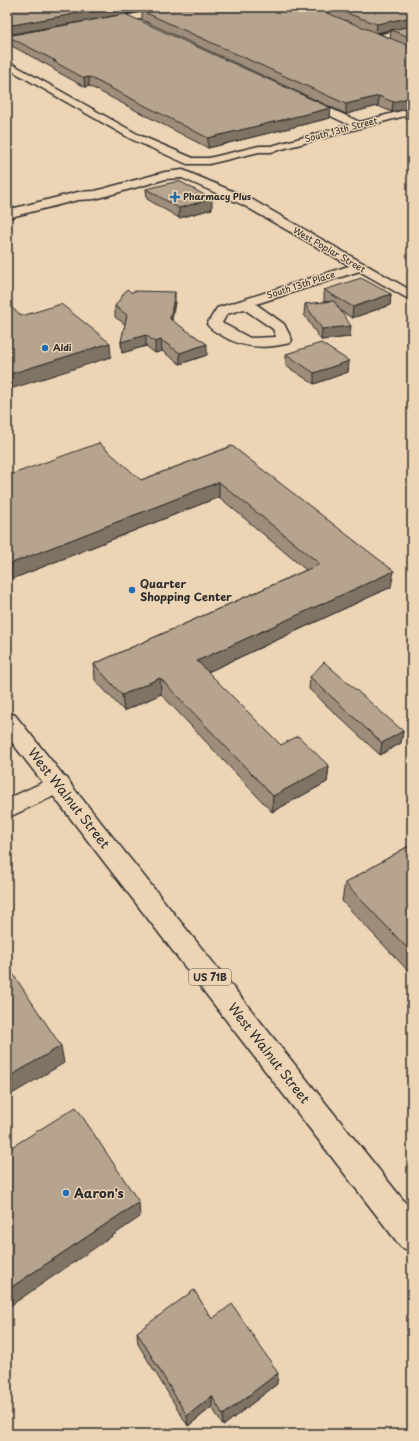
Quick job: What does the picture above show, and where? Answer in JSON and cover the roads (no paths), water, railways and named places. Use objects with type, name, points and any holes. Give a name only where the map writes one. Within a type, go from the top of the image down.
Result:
[{"type":"street","points":[[90,25],[186,7]]},
{"type":"street","points":[[128,18],[142,24]]},
{"type":"street","points":[[390,43],[372,36],[412,30]]},
{"type":"street","points":[[7,64],[135,137],[191,162]]},
{"type":"street","points":[[294,94],[358,125]]},
{"type":"street","name":"South 13th Street","points":[[183,174],[194,174],[202,170],[270,149],[412,111]]},
{"type":"street","points":[[78,196],[85,190],[170,166],[169,161],[135,140],[135,137]]},
{"type":"street","name":"South 13th Street","points":[[170,166],[176,163],[209,161],[259,149],[270,149]]},
{"type":"street","name":"West Poplar Street","points":[[191,162],[203,166],[202,170],[207,175],[241,195],[247,202]]},
{"type":"street","name":"West Poplar Street","points":[[170,166],[170,170],[183,174],[247,202],[412,297]]},
{"type":"street","points":[[7,214],[78,196],[95,195],[165,176],[183,174]]},
{"type":"street","name":"South 13th Place","points":[[245,304],[358,267]]},
{"type":"street","name":"West Walnut Street","points":[[7,720],[59,784],[412,1236]]},
{"type":"street","points":[[7,808],[59,784]]},
{"type":"place","name":"Pharmacy Plus","points":[[175,197]]},
{"type":"place","name":"Aldi","points":[[45,348]]},
{"type":"place","name":"Quarter Shopping Center","points":[[132,590]]},
{"type":"place","name":"Aaron's","points":[[66,1193]]}]
